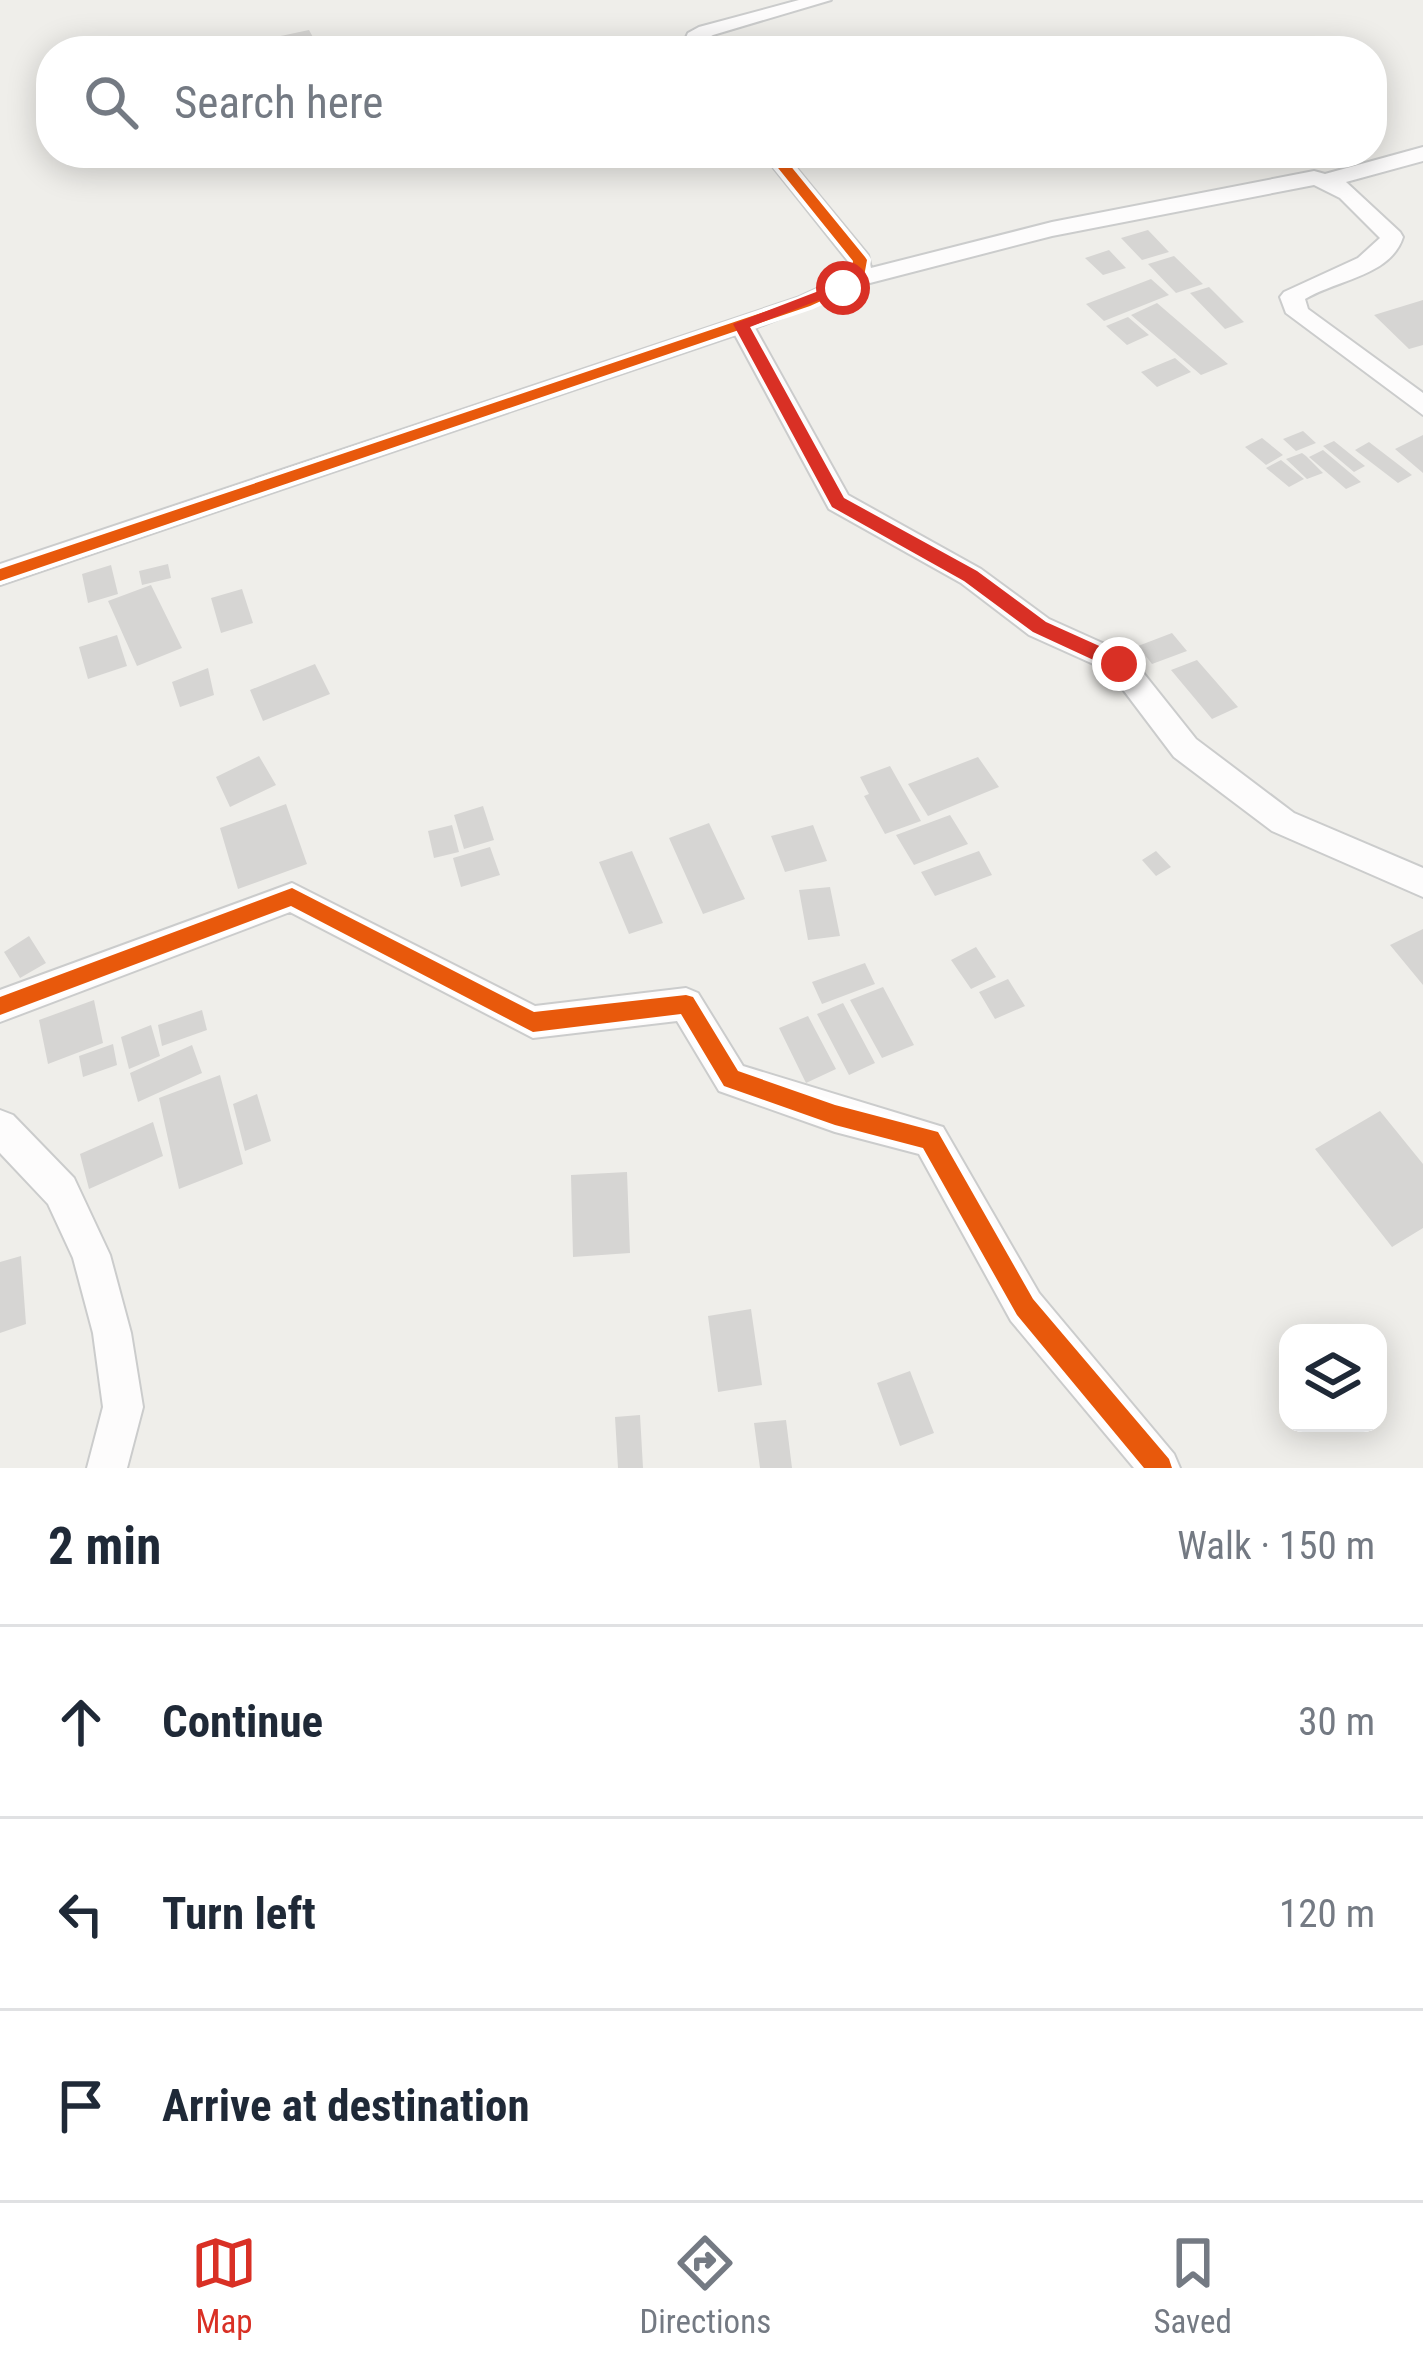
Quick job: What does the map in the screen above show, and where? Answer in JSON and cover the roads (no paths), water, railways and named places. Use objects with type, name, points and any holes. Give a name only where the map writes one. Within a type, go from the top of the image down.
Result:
[{"type":"street","points":[[697,36],[821,0]]},
{"type":"street","points":[[1387,164],[1423,154]]},
{"type":"street","points":[[785,168],[860,260],[858,279]]},
{"type":"street","points":[[1328,181],[1374,168]]},
{"type":"street","points":[[0,575],[741,324],[858,279],[1052,229],[1314,178],[1356,199],[1392,237],[1393,245],[1390,252],[1367,264],[1308,284],[1292,297],[1298,313],[1423,406]]},
{"type":"street","points":[[741,324],[838,502],[970,576],[1039,627],[1119,664],[1185,748],[1283,822],[1423,883]]},
{"type":"street","points":[[0,1006],[292,897],[533,1022],[686,1004],[731,1078],[835,1114],[930,1139],[1025,1307],[1160,1468]]},
{"type":"street","points":[[0,1127],[61,1191],[91,1255],[112,1334],[123,1407],[107,1468]]}]
